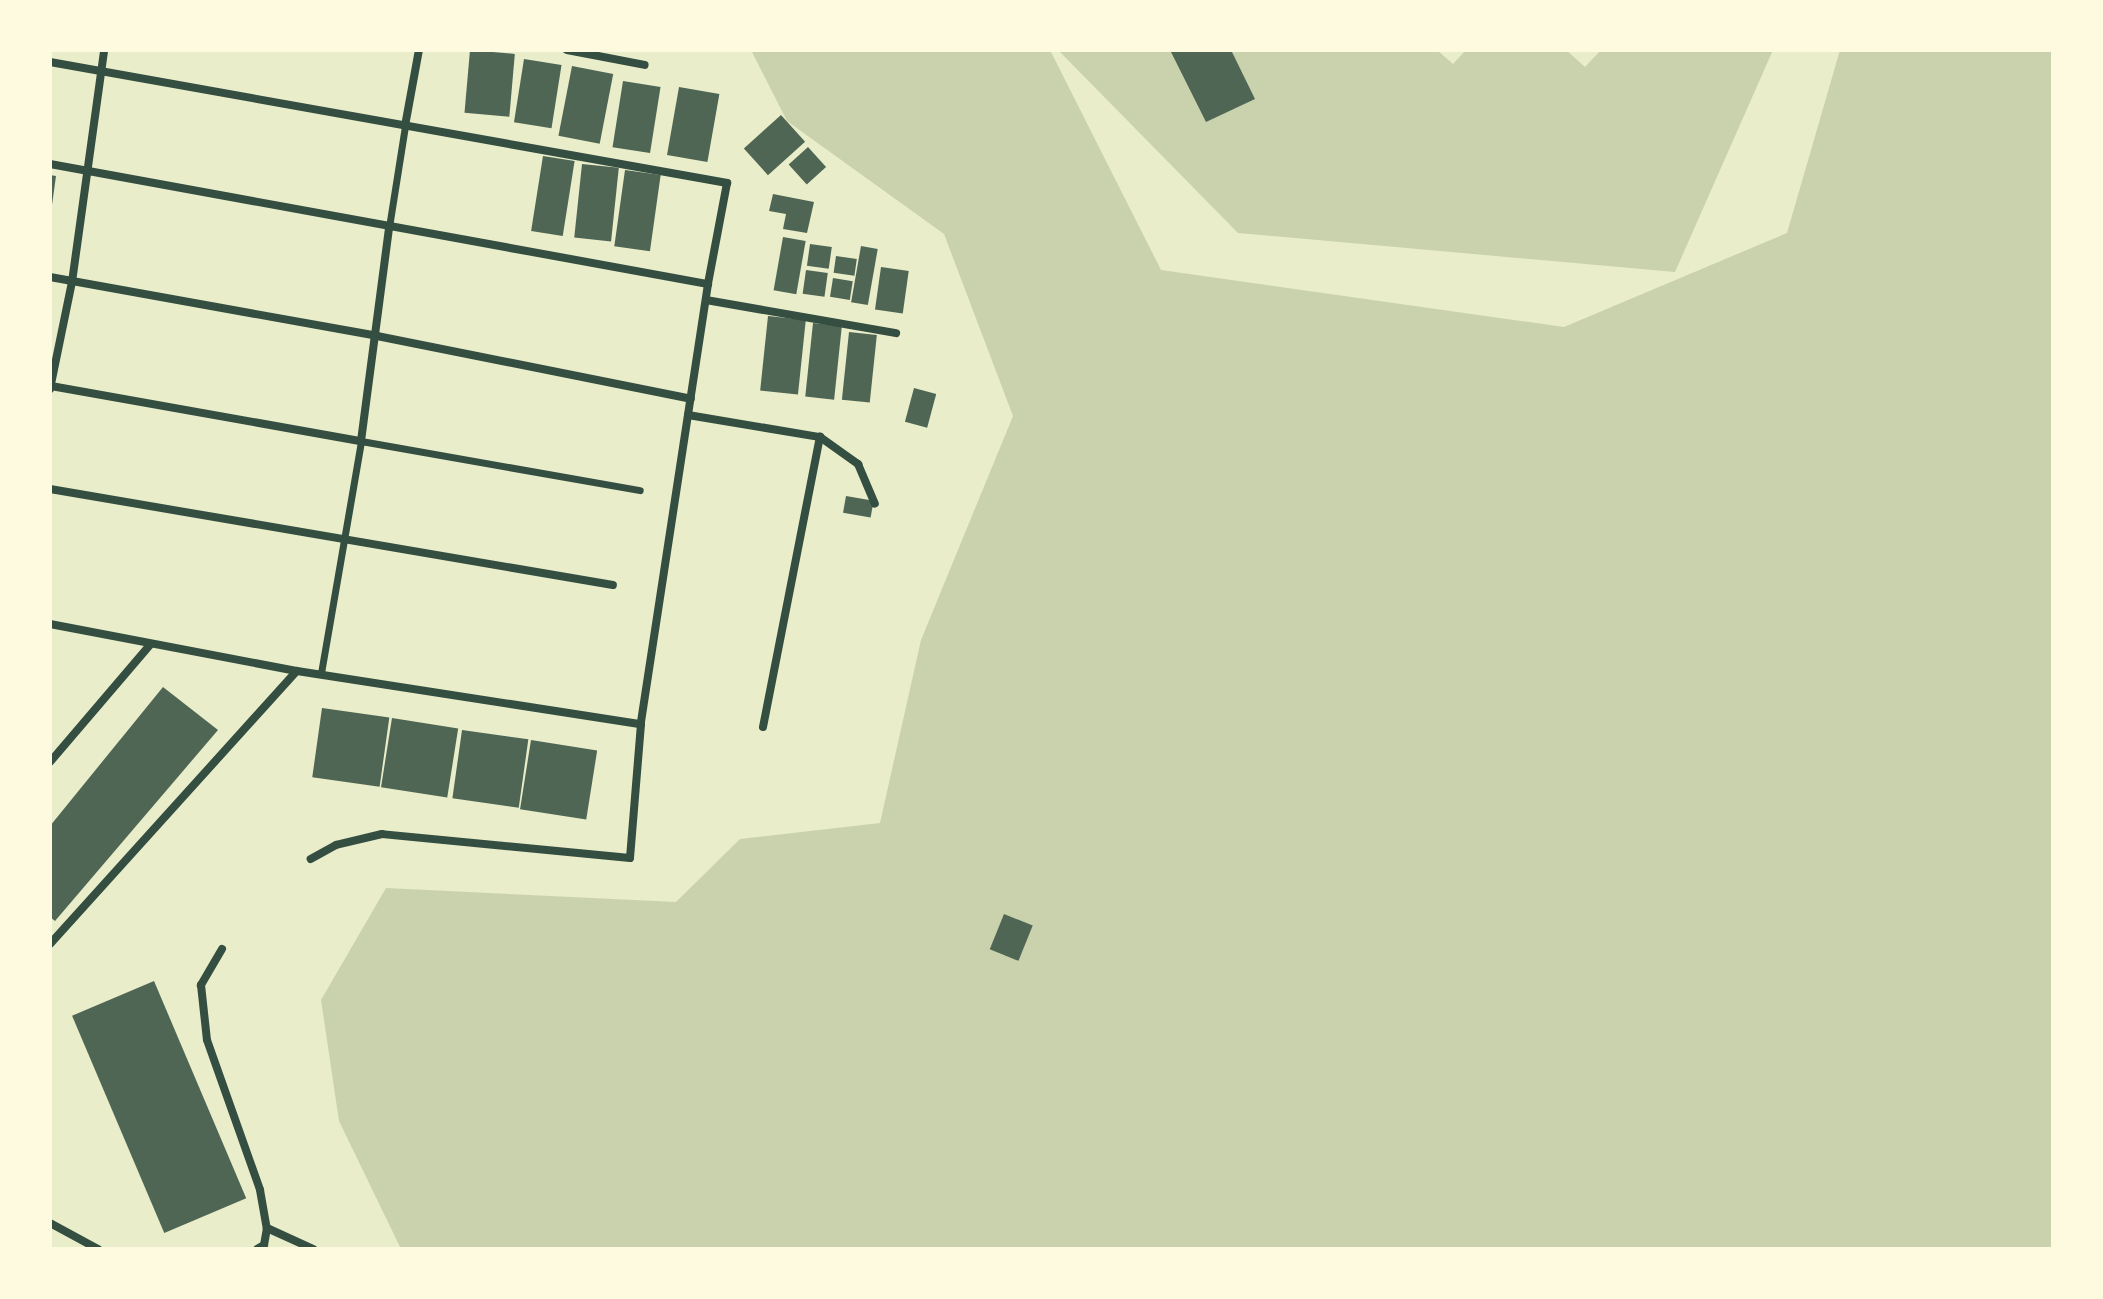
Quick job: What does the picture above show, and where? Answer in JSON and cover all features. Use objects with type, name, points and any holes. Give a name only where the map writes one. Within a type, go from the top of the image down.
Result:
[{"type":"street","points":[[104,50],[72,282],[50,388],[640,490]]},
{"type":"street","points":[[321,673],[346,541],[377,336],[389,227],[419,50]]},
{"type":"street","points":[[567,50],[645,65]]},
{"type":"street","points":[[50,62],[727,183],[708,284],[641,724],[630,858],[382,834],[336,845],[311,859]]},
{"type":"street","points":[[50,164],[708,284]]},
{"type":"street","points":[[50,277],[377,336],[691,399]]},
{"type":"street","points":[[706,300],[896,333]]},
{"type":"street","points":[[688,415],[820,437],[858,464],[875,504]]},
{"type":"street","points":[[763,727],[820,437]]},
{"type":"street","points":[[50,489],[613,585]]},
{"type":"street","points":[[50,624],[297,671],[641,724]]},
{"type":"street","points":[[50,762],[150,645]]},
{"type":"street","points":[[50,944],[297,671]]},
{"type":"street","points":[[222,949],[201,985],[207,1040],[260,1190],[267,1228],[264,1245],[257,1249]]},
{"type":"street","points":[[50,1223],[98,1249]]},
{"type":"street","points":[[267,1228],[313,1249]]},
{"type":"green space","points":[[751,50],[1050,50],[1161,270],[1564,327],[1787,233],[1840,50],[2053,50],[2053,1249],[401,1249],[339,1121],[321,1000],[386,888],[676,902],[740,839],[880,823],[921,640],[1013,416],[944,234],[787,121]]},
{"type":"green space","points":[[1058,50],[1437,50],[1453,64],[1466,50],[1566,50],[1585,67],[1601,50],[1773,50],[1675,272],[1238,233]]},
{"type":"building","points":[[470,50],[515,54],[509,117],[465,113]]},
{"type":"building","points":[[1170,50],[1231,50],[1255,99],[1206,122]]},
{"type":"building","points":[[524,59],[562,65],[552,128],[514,122]]},
{"type":"building","points":[[572,66],[613,74],[600,144],[558,136]]},
{"type":"building","points":[[623,81],[661,87],[650,153],[613,147]]},
{"type":"building","points":[[679,87],[719,94],[707,162],[667,155]]},
{"type":"building","points":[[781,115],[805,142],[768,175],[744,148]]},
{"type":"building","points":[[808,147],[826,167],[807,184],[789,164]]},
{"type":"building","points":[[543,156],[575,161],[563,236],[531,231]]},
{"type":"building","points":[[582,164],[619,168],[611,241],[574,238]]},
{"type":"building","points":[[625,170],[661,175],[650,251],[614,246]]},
{"type":"building","points":[[50,175],[56,176],[52,205],[50,205]]},
{"type":"building","points":[[773,194],[814,202],[807,233],[783,229],[786,214],[769,211]]},
{"type":"building","points":[[783,237],[806,241],[796,294],[774,290]]},
{"type":"building","points":[[810,244],[832,247],[829,269],[807,266]]},
{"type":"building","points":[[861,246],[878,249],[868,305],[851,302]]},
{"type":"building","points":[[836,256],[857,259],[854,276],[834,273]]},
{"type":"building","points":[[881,267],[909,271],[903,313],[875,310]]},
{"type":"building","points":[[806,270],[828,273],[824,297],[803,294]]},
{"type":"building","points":[[833,278],[853,281],[850,300],[830,297]]},
{"type":"building","points":[[768,316],[806,320],[798,395],[760,391]]},
{"type":"building","points":[[813,323],[842,326],[834,400],[805,397]]},
{"type":"building","points":[[849,332],[877,335],[870,403],[842,400]]},
{"type":"building","points":[[914,388],[936,394],[927,428],[905,422]]},
{"type":"building","points":[[846,496],[874,501],[871,518],[843,513]]},
{"type":"building","points":[[163,687],[218,730],[55,921],[50,917],[50,826]]},
{"type":"building","points":[[322,708],[389,717],[380,787],[312,777]]},
{"type":"building","points":[[392,718],[458,728],[447,798],[381,787]]},
{"type":"building","points":[[462,730],[528,739],[519,808],[452,798]]},
{"type":"building","points":[[531,740],[597,750],[586,820],[520,809]]},
{"type":"building","points":[[1004,914],[1033,926],[1019,961],[990,949]]},
{"type":"building","points":[[154,981],[246,1198],[164,1233],[72,1016]]}]
